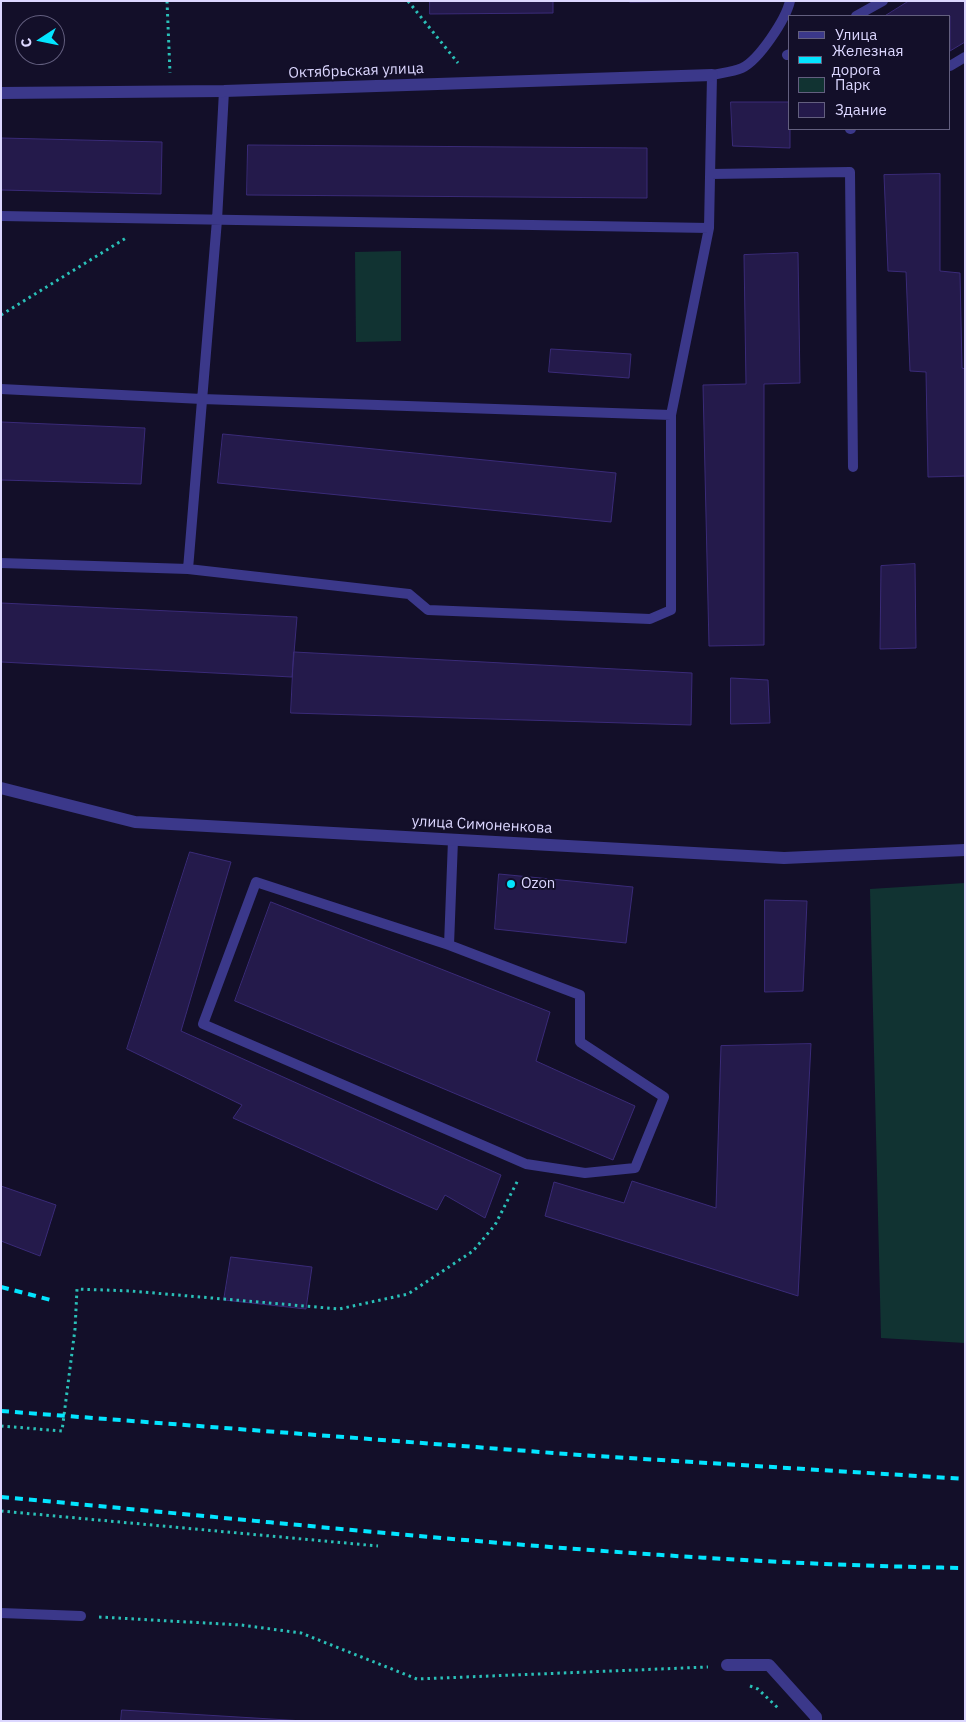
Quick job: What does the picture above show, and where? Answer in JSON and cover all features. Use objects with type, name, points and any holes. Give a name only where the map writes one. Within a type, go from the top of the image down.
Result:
[{"type":"street","name":"Октябрьская улица","points":[[1,93],[224,91],[712,75]]},
{"type":"street","name":"улица Симоненкова","points":[[1,788],[135,822],[784,858],[965,850]]},
{"type":"street","points":[[727,1666],[769,1665],[816,1717],[816,1721]]},
{"type":"lane","points":[[1,563],[188,570],[409,594],[428,610],[650,620],[671,610],[671,415],[709,228],[712,75],[744,67],[771,39],[788,11],[790,1]]},
{"type":"lane","points":[[858,15],[883,1]]},
{"type":"lane","points":[[951,65],[965,57]]},
{"type":"lane","points":[[188,570],[217,220],[224,91]]},
{"type":"lane","points":[[710,174],[850,172],[853,467]]},
{"type":"lane","points":[[1,216],[709,228]]},
{"type":"lane","points":[[1,389],[202,399],[671,415]]},
{"type":"lane","points":[[449,945],[453,840]]},
{"type":"lane","points":[[256,882],[449,945],[580,995],[580,1042],[664,1097],[635,1168],[585,1172],[526,1164],[203,1024],[256,882]]},
{"type":"lane","points":[[1,1613],[81,1616]]},
{"type":"path","points":[[167,1],[170,92]]},
{"type":"path","points":[[408,1],[475,83]]},
{"type":"path","points":[[1,315],[129,236]]},
{"type":"path","points":[[1,1426],[62,1431],[76,1321],[78,1289],[131,1291],[339,1309],[408,1294],[473,1251],[495,1225],[526,1164]]},
{"type":"path","points":[[1,1511],[378,1546]]},
{"type":"path","points":[[81,1616],[241,1625],[302,1633],[417,1679],[566,1674],[705,1666],[714,1670]]},
{"type":"path","points":[[750,1686],[758,1690],[785,1714]]},
{"type":"green space","points":[[401,251],[401,341],[356,342],[355,252]]},
{"type":"green space","points":[[965,883],[965,1343],[881,1338],[870,889]]},
{"type":"building","points":[[430,1],[553,1],[553,13],[430,14]]},
{"type":"building","points":[[630,1],[732,1],[630,2]]},
{"type":"building","points":[[909,1],[965,1],[965,42],[951,50],[951,15],[887,15]]},
{"type":"building","points":[[731,102],[788,102],[790,148],[733,146]]},
{"type":"building","points":[[1,138],[162,142],[161,194],[1,190]]},
{"type":"building","points":[[248,145],[647,148],[647,198],[247,195]]},
{"type":"building","points":[[940,174],[940,271],[960,273],[962,368],[965,369],[965,476],[928,477],[926,372],[910,371],[906,272],[888,271],[884,175]]},
{"type":"building","points":[[798,253],[800,383],[764,384],[764,645],[709,646],[703,385],[746,384],[744,255]]},
{"type":"building","points":[[551,349],[631,354],[629,378],[549,372]]},
{"type":"building","points":[[1,422],[145,428],[141,484],[1,480]]},
{"type":"building","points":[[223,434],[616,473],[611,522],[218,483]]},
{"type":"building","points":[[915,564],[916,648],[880,649],[881,566]]},
{"type":"building","points":[[1,603],[297,617],[292,677],[1,662]]},
{"type":"building","points":[[294,652],[692,673],[691,725],[291,713]]},
{"type":"building","points":[[731,678],[768,680],[770,723],[731,724]]},
{"type":"building","points":[[190,852],[231,862],[181,1031],[501,1175],[485,1218],[445,1195],[437,1210],[233,1118],[242,1105],[127,1049]]},
{"type":"building","points":[[499,874],[633,887],[626,943],[495,929]]},
{"type":"building","points":[[765,900],[807,901],[803,991],[765,992]]},
{"type":"building","points":[[271,902],[550,1012],[536,1061],[635,1106],[613,1160],[235,1001]]},
{"type":"building","points":[[811,1044],[798,1296],[545,1216],[554,1182],[624,1203],[632,1181],[716,1208],[721,1046]]},
{"type":"building","points":[[1,1186],[56,1205],[40,1256],[1,1241]]},
{"type":"building","points":[[231,1257],[312,1267],[306,1309],[224,1300]]},
{"type":"building","points":[[122,1710],[304,1721],[121,1721]]},
{"type":"railway","points":[[1,1287],[51,1300]]},
{"type":"railway","points":[[1,1411],[580,1455],[965,1479]]},
{"type":"railway","points":[[1,1497],[483,1542],[603,1551],[844,1565],[965,1568]]},
{"type":"place","name":"Ozon","points":[[511,884]]}]
